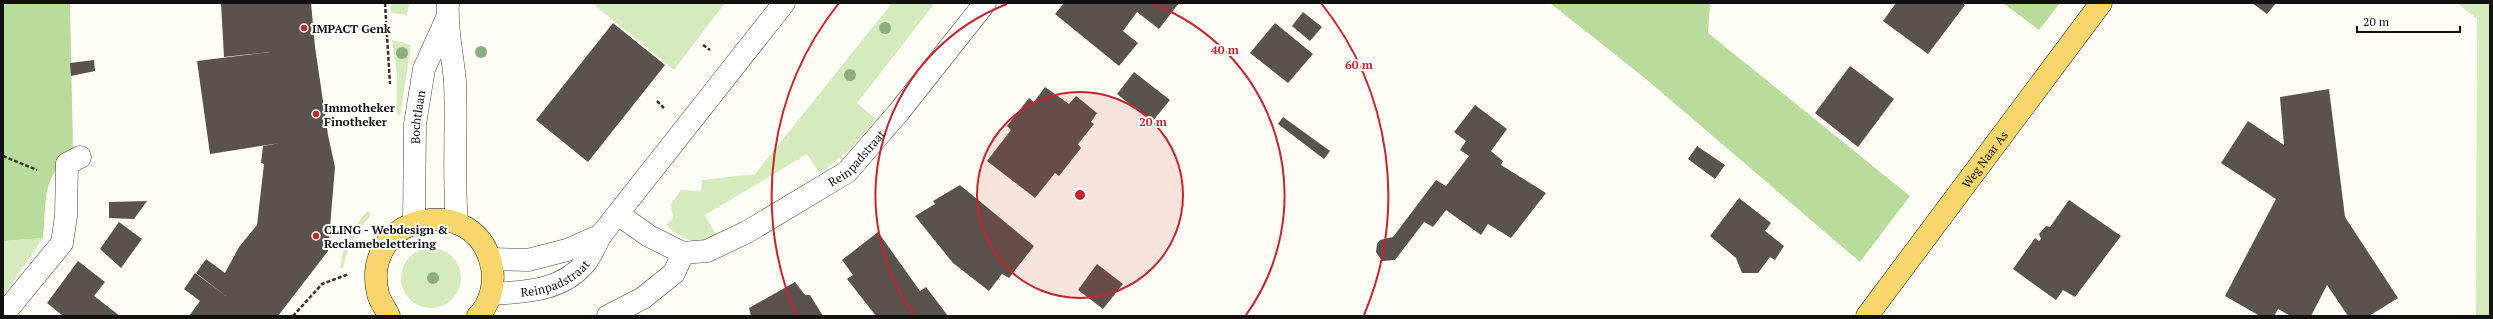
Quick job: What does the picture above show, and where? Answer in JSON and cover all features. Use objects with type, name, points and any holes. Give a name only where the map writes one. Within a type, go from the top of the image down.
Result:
[{"type":"main road","name":"Weg Naar As","points":[[1867,316],[2101,3]]},
{"type":"main road","points":[[389,316],[378,296],[375,274],[381,252],[394,234],[414,222],[435,218],[457,223],[475,234],[484,245],[490,259],[494,277],[491,294],[478,316]]},
{"type":"street","name":"Reinpadstraat","points":[[491,294],[541,290],[570,277],[587,262],[601,235],[619,215],[784,3]]},
{"type":"street","name":"Reinpadstraat","points":[[682,253],[707,251],[747,232],[847,172],[898,113],[985,3]]},
{"type":"street","name":"Bochtlaan","points":[[414,222],[415,124],[424,68],[447,10]]},
{"type":"street","name":"Bochtlaan","points":[[447,10],[455,82],[454,176],[457,223]]},
{"type":"street","points":[[3,315],[62,243],[66,216],[67,164],[80,157]]},
{"type":"street","points":[[608,316],[643,298],[674,273],[682,253],[649,236],[619,215]]},
{"type":"street","name":"Reinpadstraat","points":[[490,259],[528,260],[567,250],[601,235]]},
{"type":"path","points":[[3,156],[67,183]]},
{"type":"path","points":[[293,316],[322,284],[351,273]]},
{"type":"green space","points":[[3,3],[70,3],[73,150],[55,171],[50,180],[46,200],[43,238],[3,241]]},
{"type":"green space","points":[[391,3],[409,3],[407,15],[391,13]]},
{"type":"green space","points":[[592,3],[725,3],[674,70]]},
{"type":"green space","points":[[892,3],[935,3],[857,103],[876,119],[852,147],[820,174],[807,154],[705,215],[716,235],[708,239],[701,241],[689,240],[678,235],[666,225],[673,218],[671,204],[681,190],[701,191],[702,180],[755,174]]},
{"type":"green space","points":[[1550,3],[1710,3],[1708,33],[1910,196],[1860,262],[1646,79]]},
{"type":"green space","points":[[2003,3],[2060,3],[2039,30]]},
{"type":"green space","points":[[2457,3],[2490,3],[2490,316],[2476,316],[2477,19]]},
{"type":"green space","points":[[392,40],[411,45],[400,116],[397,114],[397,75]]},
{"type":"green space","points":[[368,211],[371,215],[357,233],[347,253],[343,268],[340,268],[343,252],[352,230]]},
{"type":"green space","points":[[43,238],[3,296],[3,241]]},
{"type":"green space","points":[[431,248],[448,253],[456,261],[461,278],[456,295],[448,303],[431,308],[414,303],[406,295],[401,278],[406,261],[414,253]]},
{"type":"building","points":[[221,3],[311,3],[315,47],[328,135],[335,167],[328,251],[278,316],[189,316],[200,301],[184,289],[195,273],[226,296],[196,273],[206,259],[225,273],[239,247],[257,225],[264,164],[261,163],[263,146],[280,143],[210,154],[197,61],[271,52],[224,57]]},
{"type":"building","points":[[1064,3],[1179,3],[1159,29],[1137,12],[1123,31],[1138,43],[1119,66],[1055,14]]},
{"type":"building","points":[[1896,3],[1962,3],[1965,5],[1928,54],[1883,21]]},
{"type":"building","points":[[2252,3],[2276,3],[2267,14]]},
{"type":"building","points":[[1303,12],[1322,27],[1310,41],[1292,26]]},
{"type":"building","points":[[613,23],[665,65],[588,162],[536,120]]},
{"type":"building","points":[[1275,23],[1313,54],[1288,83],[1250,53]]},
{"type":"building","points":[[94,60],[95,71],[71,76],[70,63]]},
{"type":"building","points":[[1850,66],[1894,99],[1858,147],[1815,113]]},
{"type":"building","points":[[1134,72],[1170,100],[1152,122],[1117,94]]},
{"type":"building","points":[[1045,87],[1069,104],[1076,96],[1097,113],[1091,122],[1094,124],[1078,144],[1081,148],[1059,176],[1055,173],[1035,198],[987,161],[1011,130],[1007,126],[1029,98],[1034,102]]},
{"type":"building","points":[[2329,89],[2345,217],[2398,298],[2369,316],[2348,316],[2327,285],[2311,316],[2291,316],[2278,309],[2274,316],[2260,316],[2225,296],[2276,199],[2221,163],[2248,121],[2284,145],[2280,97]]},
{"type":"building","points":[[1475,105],[1507,129],[1491,151],[1503,161],[1501,165],[1546,193],[1511,238],[1488,224],[1481,235],[1446,210],[1433,227],[1424,222],[1395,260],[1382,261],[1376,252],[1377,244],[1380,240],[1393,237],[1436,180],[1446,186],[1469,156],[1460,150],[1466,141],[1454,132]]},
{"type":"building","points":[[1283,117],[1330,151],[1324,159],[1278,124]]},
{"type":"building","points":[[1697,146],[1725,165],[1715,179],[1688,159]]},
{"type":"building","points":[[960,185],[1034,246],[1009,278],[1002,274],[989,291],[953,263],[915,216],[935,204],[933,201]]},
{"type":"building","points":[[1739,198],[1771,223],[1765,231],[1784,246],[1775,260],[1770,257],[1758,273],[1742,273],[1736,258],[1710,236]]},
{"type":"building","points":[[2069,200],[2121,236],[2075,297],[2063,290],[2056,300],[2013,269],[2035,238],[2039,241],[2041,239],[2039,234],[2046,226],[2050,227]]},
{"type":"building","points":[[147,201],[134,219],[109,218],[109,202]]},
{"type":"building","points":[[119,222],[142,239],[121,268],[100,249]]},
{"type":"building","points":[[878,232],[920,291],[926,287],[948,316],[876,316],[847,279],[853,275],[842,260]]},
{"type":"building","points":[[78,261],[105,282],[94,296],[120,316],[63,316],[47,303]]},
{"type":"building","points":[[1097,264],[1123,284],[1103,309],[1078,290]]},
{"type":"building","points":[[795,282],[805,295],[810,295],[823,316],[751,316],[749,308]]},
{"type":"place","name":"IMPACT Genk","points":[[304,28]]},
{"type":"place","name":"Immotheker Finotheker","points":[[316,114]]},
{"type":"place","name":"CLING - Webdesign & Reclamebelettering","points":[[316,236]]}]
